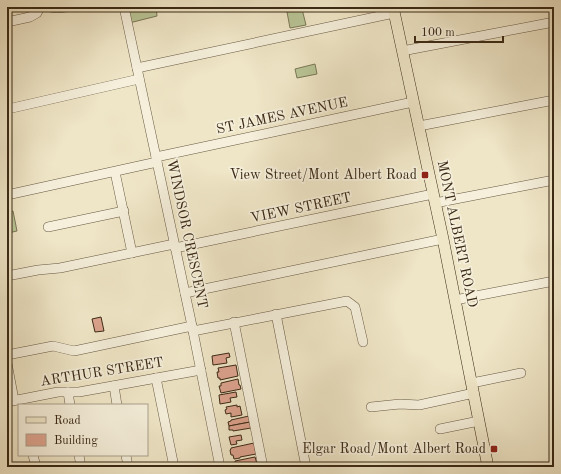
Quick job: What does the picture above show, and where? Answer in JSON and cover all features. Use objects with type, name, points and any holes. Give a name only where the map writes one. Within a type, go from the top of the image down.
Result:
[{"type":"main road","name":"MONT ALBERT ROAD","points":[[393,10],[456,300],[488,467]]},
{"type":"street","points":[[7,22],[30,17],[37,13],[40,7]]},
{"type":"street","points":[[49,7],[67,7]]},
{"type":"street","name":"WINDSOR CRESCENT","points":[[124,7],[193,329],[220,467]]},
{"type":"street","points":[[137,68],[393,10]]},
{"type":"street","points":[[402,51],[554,22]]},
{"type":"street","points":[[8,109],[139,79]]},
{"type":"street","points":[[419,126],[554,100]]},
{"type":"street","name":"ST JAMES AVENUE","points":[[7,195],[115,172],[156,160],[413,102]]},
{"type":"street","points":[[115,172],[132,253]]},
{"type":"street","name":"VIEW STREET","points":[[7,276],[38,270],[60,268],[132,253],[434,199],[554,180]]},
{"type":"street","points":[[48,227],[124,211]]},
{"type":"street","points":[[185,292],[443,239]]},
{"type":"street","points":[[456,300],[554,281]]},
{"type":"street","points":[[7,355],[53,346],[74,351],[347,301],[355,307],[363,342]]},
{"type":"street","points":[[276,314],[306,467]]},
{"type":"street","points":[[234,322],[263,467]]},
{"type":"street","points":[[7,363],[17,401]]},
{"type":"street","name":"ARTHUR STREET","points":[[17,401],[58,392],[79,392],[201,370]]},
{"type":"street","points":[[371,407],[400,404],[419,405],[521,373]]},
{"type":"street","points":[[156,378],[174,467]]},
{"type":"street","points":[[114,386],[118,404]]},
{"type":"street","points":[[68,392],[70,404]]},
{"type":"street","points":[[440,429],[479,421]]},
{"type":"street","points":[[33,456],[36,467]]},
{"type":"street","points":[[79,456],[81,467]]},
{"type":"street","points":[[126,456],[128,467]]},
{"type":"green space","points":[[126,7],[156,7],[157,16],[129,23]]},
{"type":"green space","points":[[302,9],[306,25],[290,28],[287,12]]},
{"type":"green space","points":[[315,64],[317,74],[297,78],[295,69]]},
{"type":"green space","points":[[13,211],[17,231],[8,233],[7,212]]},
{"type":"building","points":[[101,317],[104,331],[95,332],[92,319]]},
{"type":"building","points":[[229,353],[230,357],[226,358],[227,363],[213,365],[212,356]]},
{"type":"building","points":[[236,365],[238,376],[220,380],[220,378],[218,378],[218,368]]},
{"type":"building","points":[[238,379],[241,389],[221,393],[219,386],[221,386],[221,383]]},
{"type":"building","points":[[236,392],[237,397],[230,398],[231,402],[220,404],[219,395]]},
{"type":"building","points":[[237,405],[237,407],[240,406],[242,415],[231,417],[231,413],[226,414],[226,407]]},
{"type":"building","points":[[249,416],[250,422],[229,426],[228,422],[231,420]]},
{"type":"building","points":[[250,422],[251,428],[233,431],[229,430],[229,426]]},
{"type":"building","points":[[241,435],[242,440],[236,441],[237,444],[231,445],[229,437]]},
{"type":"building","points":[[254,443],[256,454],[234,459],[233,455],[231,455],[231,448]]},
{"type":"building","points":[[255,457],[258,467],[236,467],[235,461]]},
{"type":"place","name":"View Street/Mont Albert Road","points":[[425,175]]},
{"type":"place","name":"Elgar Road/Mont Albert Road","points":[[494,449]]}]
